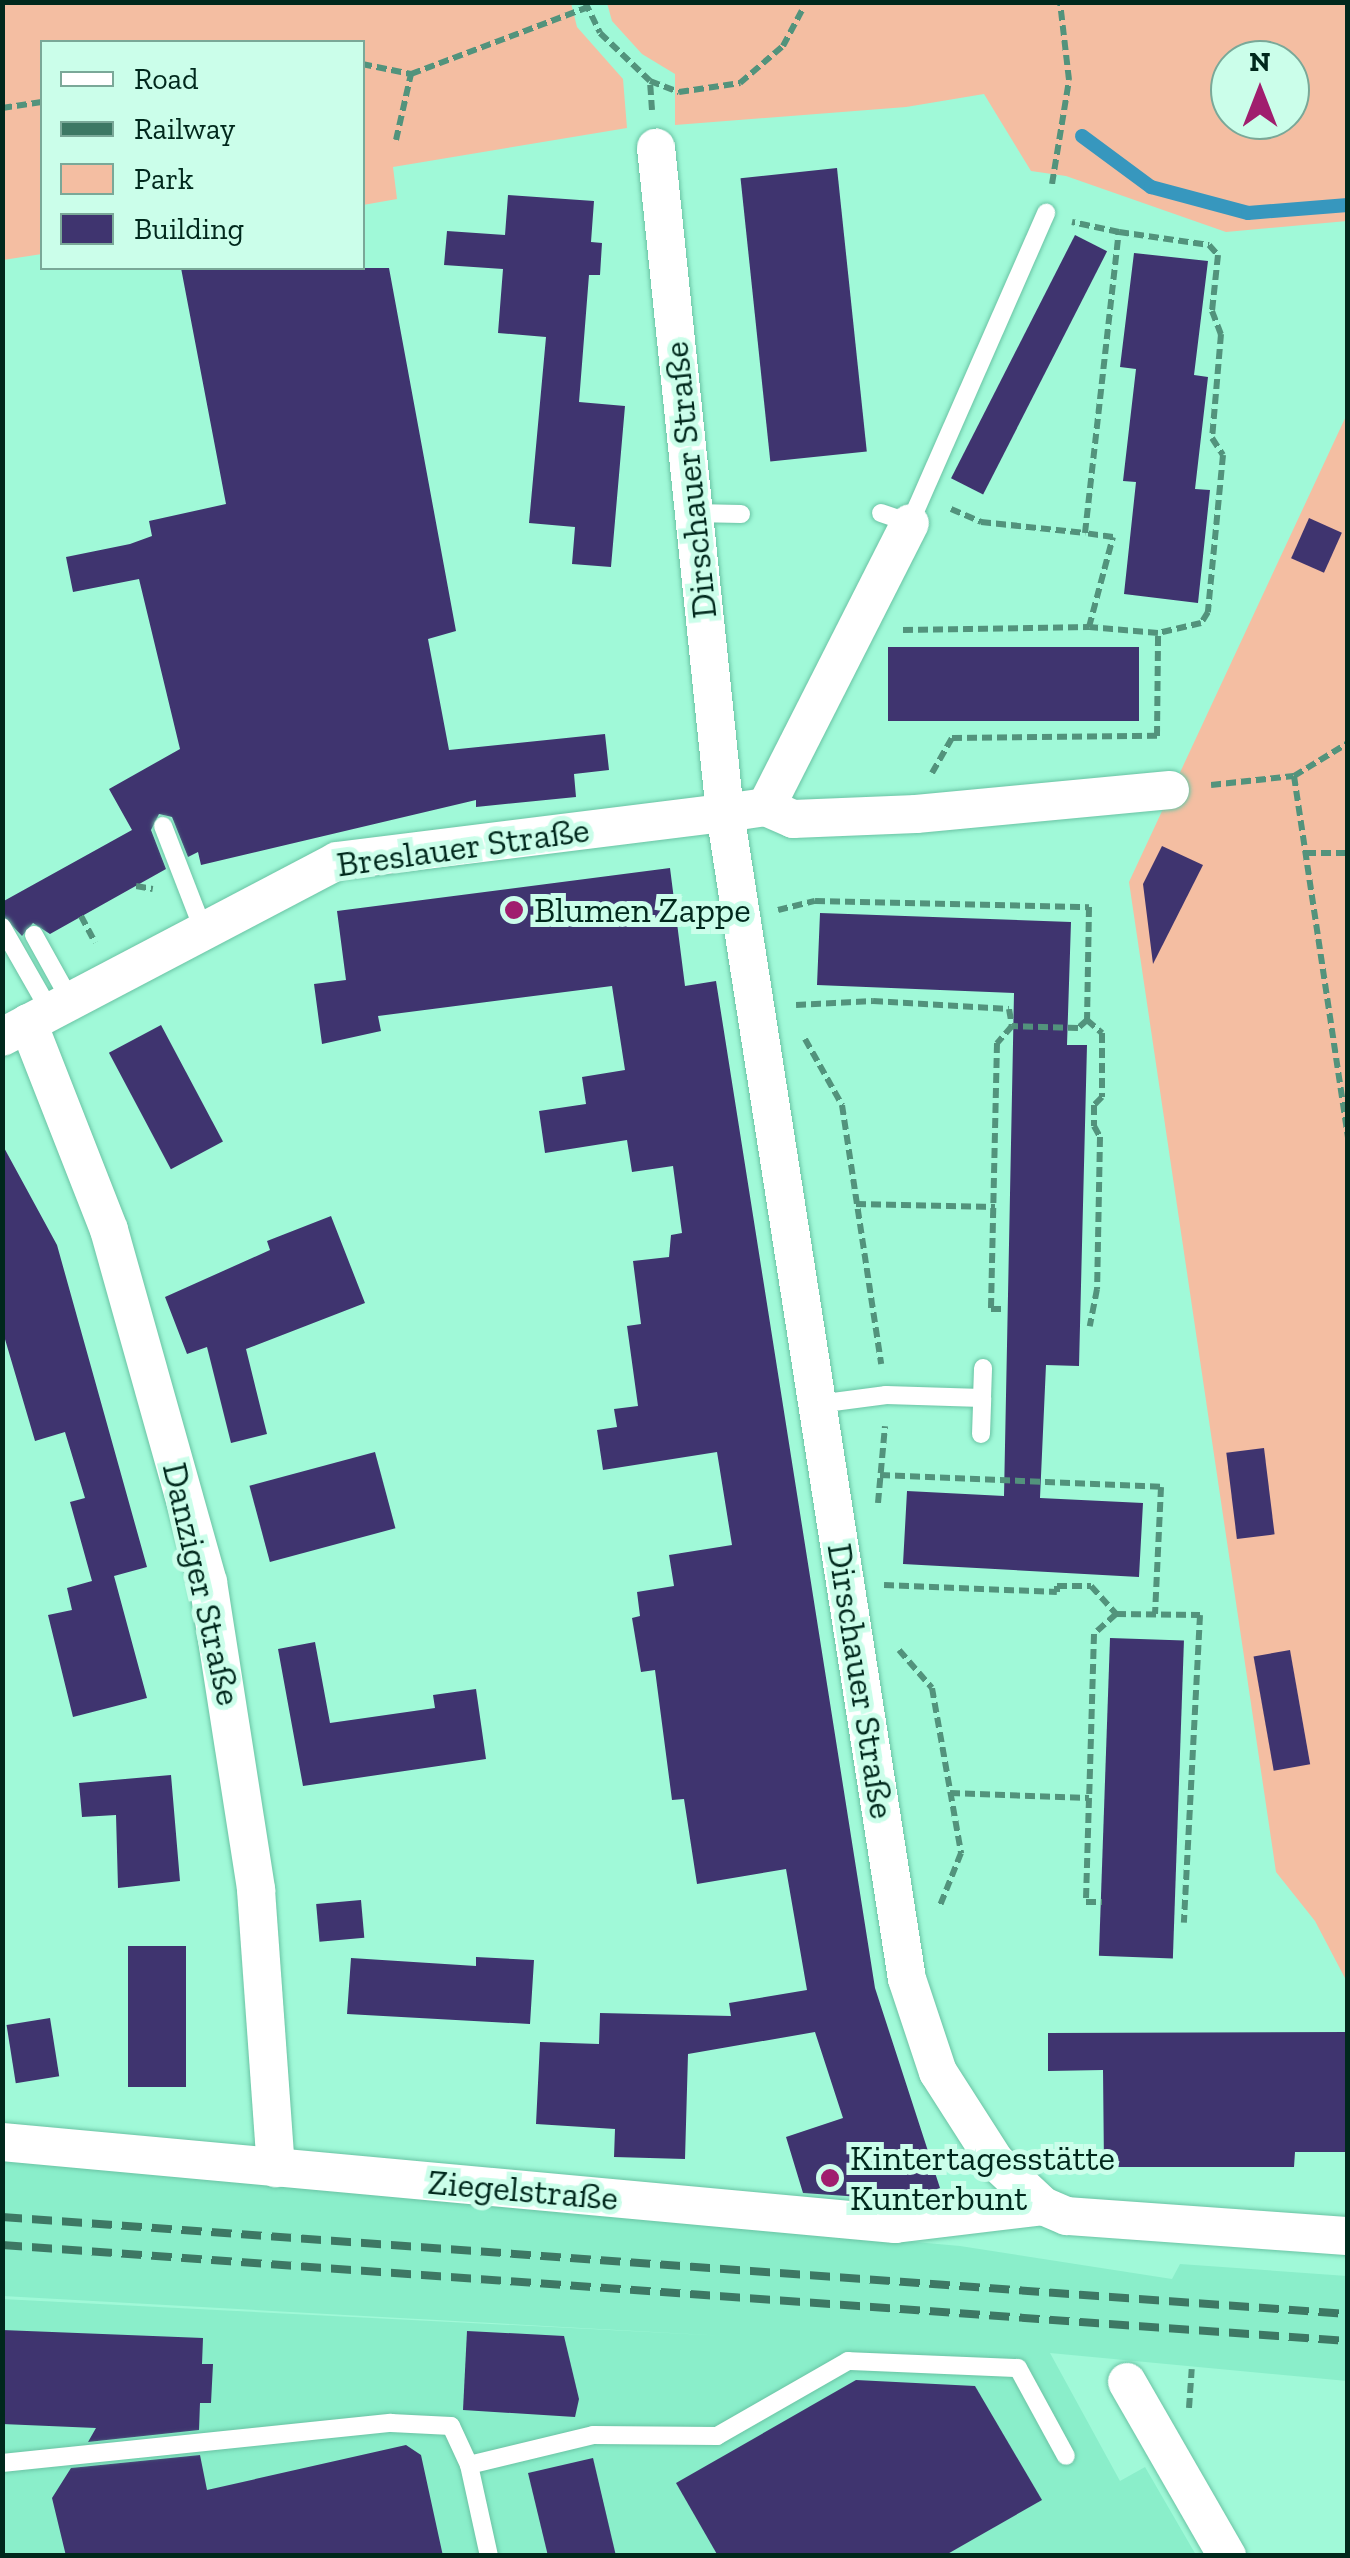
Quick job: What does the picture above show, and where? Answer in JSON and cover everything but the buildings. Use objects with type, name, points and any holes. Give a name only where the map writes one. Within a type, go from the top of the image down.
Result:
[{"type":"street","name":"Dirschauer Straße","points":[[656,148],[724,812],[907,1979],[938,2072],[995,2160],[1043,2206]]},
{"type":"street","points":[[766,806],[876,596],[904,511]]},
{"type":"street","points":[[724,812],[766,806],[793,818],[916,814],[1170,790]]},
{"type":"street","name":"Breslauer Straße","points":[[38,1017],[338,861],[724,812]]},
{"type":"street","name":"Danziger Straße","points":[[38,1017],[110,1230],[208,1582],[256,1890],[276,2168]]},
{"type":"street","name":"Ziegelstraße","points":[[2,2142],[895,2224],[1043,2206]]},
{"type":"street","points":[[1043,2206],[1067,2216],[1348,2236]]},
{"type":"street","points":[[1127,2382],[1227,2556]]},
{"type":"lane","points":[[904,511],[1046,213]]},
{"type":"lane","points":[[694,513],[740,514]]},
{"type":"lane","points":[[163,826],[202,929]]},
{"type":"lane","points":[[2,927],[38,1017]]},
{"type":"lane","points":[[34,935],[38,1017]]},
{"type":"lane","points":[[981,1434],[983,1368]]},
{"type":"lane","points":[[818,1404],[886,1395],[982,1398]]},
{"type":"lane","points":[[469,2466],[593,2435],[717,2436],[848,2361],[1018,2368],[1066,2456]]},
{"type":"lane","points":[[2,2463],[391,2423],[451,2426],[469,2466],[489,2556]]},
{"type":"path","points":[[876,596],[900,605],[902,630],[1088,628],[1158,634],[1201,623],[1208,612],[1223,455],[1212,438],[1221,334],[1212,310],[1218,255],[1209,245],[1118,232],[1046,213],[1068,106],[1070,62],[1060,2]]},
{"type":"path","points":[[365,65],[411,74],[585,5],[600,33],[650,81],[679,92],[740,82],[783,46],[802,11]]},
{"type":"path","points":[[396,140],[411,74]]},
{"type":"path","points":[[650,81],[656,148]]},
{"type":"path","points":[[2,108],[40,102]]},
{"type":"path","points":[[1085,532],[1118,232]]},
{"type":"path","points":[[904,511],[1114,537],[1088,628]]},
{"type":"path","points":[[916,814],[919,796],[952,738],[1157,736],[1158,634]]},
{"type":"path","points":[[1170,790],[1294,776],[1348,742]]},
{"type":"path","points":[[1294,776],[1348,1139]]},
{"type":"path","points":[[1306,853],[1348,853]]},
{"type":"path","points":[[741,914],[815,901],[1090,907],[1087,1020],[1078,1028],[1012,1026]]},
{"type":"path","points":[[876,1522],[886,1395],[842,1104],[786,1004],[873,1001],[1008,1009],[1012,1026]]},
{"type":"path","points":[[1087,1020],[1102,1033],[1102,1097],[1094,1105],[1094,1126],[1100,1137],[1098,1289],[1090,1326]]},
{"type":"path","points":[[1006,1308],[991,1308],[997,1043],[1012,1026]]},
{"type":"path","points":[[856,1204],[995,1207]]},
{"type":"path","points":[[830,1480],[881,1476],[1162,1487],[1155,1614]]},
{"type":"path","points":[[880,1569],[883,1602]]},
{"type":"path","points":[[881,1585],[1057,1592],[1058,1586],[1091,1586],[1116,1614]]},
{"type":"path","points":[[1102,1902],[1086,1902],[1094,1634],[1116,1614],[1200,1615],[1184,1923]]},
{"type":"path","points":[[886,1635],[932,1688],[960,1853],[928,1936],[901,1939]]},
{"type":"path","points":[[950,1793],[1089,1798]]},
{"type":"shaded area","points":[[3,2160],[960,2246],[1172,2279],[1180,2264],[1347,2276],[1347,2381],[1050,2353],[1120,2481],[1145,2467],[1196,2555],[3,2555],[2,2299],[726,2336],[3,2296]]},
{"type":"green space","points":[[3,2],[571,3],[577,27],[623,79],[627,128],[393,167],[397,199],[365,205],[365,40],[40,40],[40,254],[3,260]]},
{"type":"green space","points":[[607,3],[1347,3],[1347,221],[1226,232],[1066,176],[1031,171],[984,94],[906,107],[675,125],[675,74],[642,54],[612,21]]},
{"type":"green space","points":[[1347,414],[1347,1982],[1315,1921],[1276,1872],[1129,882]]},
{"type":"waterway","points":[[1082,136],[1151,187],[1248,213],[1348,205]]},
{"type":"railway","points":[[2,2217],[1348,2314]]},
{"type":"railway","points":[[2,2245],[1348,2341]]},
{"type":"place","name":"Blumen Zappe","points":[[514,910]]},
{"type":"place","name":"Kintertagesstätte Kunterbunt","points":[[830,2178]]}]
